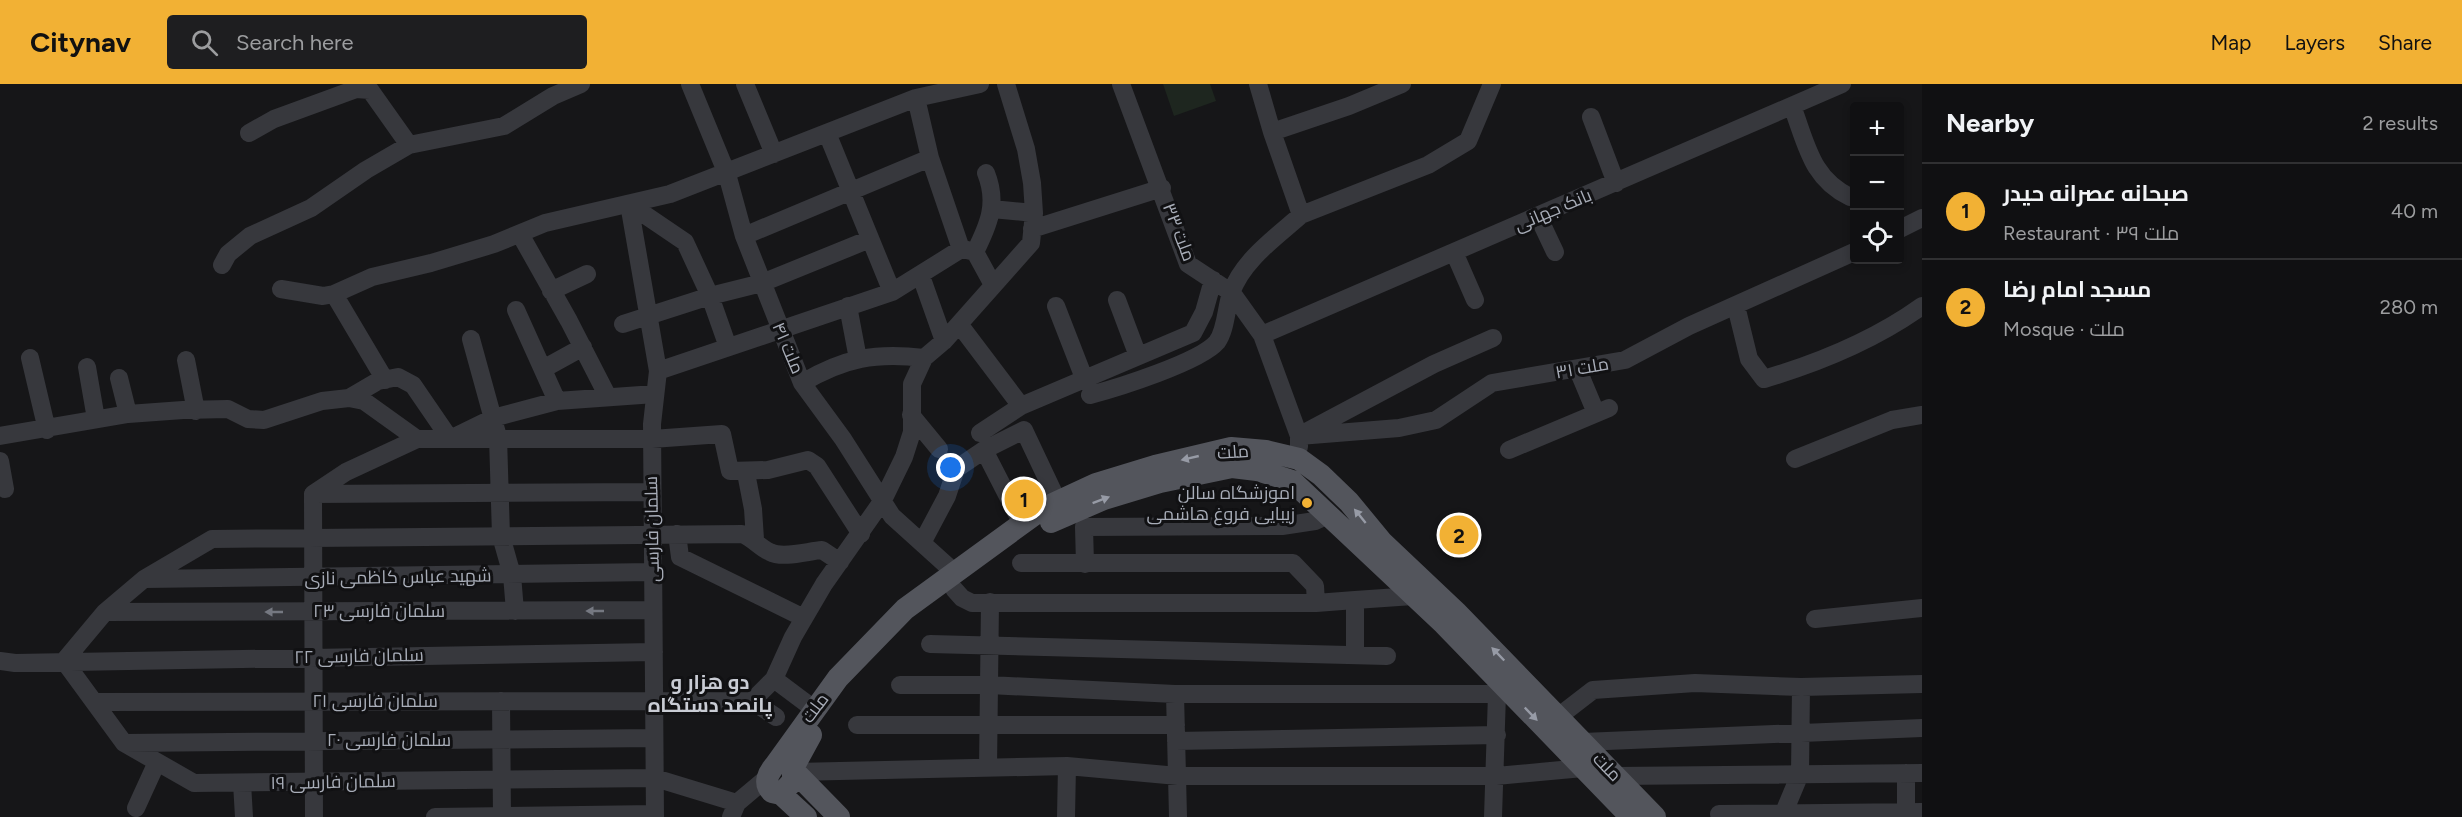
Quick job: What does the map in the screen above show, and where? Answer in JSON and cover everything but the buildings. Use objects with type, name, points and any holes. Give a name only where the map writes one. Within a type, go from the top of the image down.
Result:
[{"type":"main road","name":"ملت","points":[[783,775],[846,688],[954,580],[1022,524],[1058,502],[1112,479],[1231,448],[1266,451],[1299,459],[1321,475],[1349,502],[1375,548],[1413,596],[1507,686],[1631,817]]},
{"type":"main road","name":"ملت","points":[[783,775],[814,709],[838,678],[905,609],[1048,524],[1104,498],[1160,482],[1233,467],[1292,481],[1328,515],[1375,548],[1456,612],[1507,686],[1558,717],[1655,817]]},
{"type":"main road","points":[[783,775],[806,817]]},
{"type":"main road","points":[[783,775],[839,817]]},
{"type":"street","points":[[222,264],[228,254],[250,237],[311,208],[366,170],[409,145],[504,126],[553,96],[581,84]]},
{"type":"street","name":"ملت ۴۱","points":[[690,84],[727,174],[744,236],[802,383],[892,516],[922,543],[954,580],[962,598],[972,603],[1316,603],[1413,596]]},
{"type":"street","points":[[745,84],[774,154]]},
{"type":"street","points":[[281,290],[323,296],[334,294],[372,277],[431,263],[520,234],[545,223],[670,194],[727,174],[916,99],[980,84]]},
{"type":"street","points":[[776,717],[752,701],[774,679],[804,618],[883,500],[904,457],[912,432],[912,384],[924,358],[944,341],[1030,243],[1033,221],[1026,149],[1006,84]]},
{"type":"street","name":"ملت ۳۳","points":[[1121,84],[1162,188],[1188,264],[1232,293],[1262,335],[1299,436],[1299,459]]},
{"type":"street","points":[[1258,84],[1301,215]]},
{"type":"street","points":[[1272,132],[1349,106],[1402,84]]},
{"type":"street","points":[[1090,395],[1120,388],[1205,352],[1218,341],[1232,293],[1243,268],[1301,215],[1428,165],[1468,141],[1492,84]]},
{"type":"street","name":"بانک جهانی","points":[[1262,335],[1842,84]]},
{"type":"street","points":[[249,133],[273,119],[356,88],[369,87],[409,145]]},
{"type":"street","points":[[916,99],[930,158],[968,250],[993,285]]},
{"type":"street","points":[[1792,106],[1815,167],[1832,188],[1850,197]]},
{"type":"street","points":[[1591,117],[1616,183]]},
{"type":"street","points":[[827,133],[892,292]]},
{"type":"street","points":[[744,236],[930,158]]},
{"type":"street","points":[[658,371],[892,292],[968,250],[985,233],[992,209],[993,190],[986,173]]},
{"type":"street","points":[[992,209],[1033,221],[1162,188]]},
{"type":"street","points":[[629,204],[685,242],[710,296],[728,347]]},
{"type":"street","name":"سلمان فارسی","points":[[629,204],[658,371],[652,439],[655,816]]},
{"type":"street","points":[[1538,216],[1555,252]]},
{"type":"street","points":[[1904,227],[1922,218]]},
{"type":"street","points":[[520,234],[607,395]]},
{"type":"street","points":[[623,324],[710,296],[762,283],[870,239]]},
{"type":"street","points":[[1454,252],[1475,300]]},
{"type":"street","name":"ملت ۳۱","points":[[1299,436],[1399,428],[1436,420],[1492,383],[1578,370],[1625,360],[1689,326],[1850,254]]},
{"type":"street","points":[[551,291],[587,274]]},
{"type":"street","points":[[921,276],[944,341]]},
{"type":"street","points":[[922,543],[947,496],[956,469],[1021,406],[1193,333],[1204,312],[1213,280]]},
{"type":"street","points":[[334,294],[385,380]]},
{"type":"street","points":[[1117,300],[1138,356]]},
{"type":"street","points":[[848,306],[858,359]]},
{"type":"street","points":[[1056,306],[1084,378]]},
{"type":"street","points":[[1736,306],[1749,359],[1764,379],[1790,371],[1894,326],[1922,306]]},
{"type":"street","points":[[516,310],[557,401]]},
{"type":"street","points":[[959,324],[1021,406]]},
{"type":"street","points":[[1299,436],[1434,364],[1493,338]]},
{"type":"street","points":[[471,339],[498,437],[501,536],[512,575],[515,611]]},
{"type":"street","points":[[543,369],[583,347]]},
{"type":"street","points":[[802,383],[832,366],[858,359],[893,354],[924,358]]},
{"type":"street","points":[[30,358],[47,429]]},
{"type":"street","points":[[186,360],[196,411]]},
{"type":"street","points":[[87,367],[96,419]]},
{"type":"street","points":[[1509,450],[1602,411],[1578,370]]},
{"type":"street","points":[[349,398],[385,380],[398,377],[413,385],[450,439]]},
{"type":"street","points":[[119,378],[128,414]]},
{"type":"street","points":[[450,439],[493,418],[557,401],[607,395],[655,394]]},
{"type":"street","points":[[0,436],[128,414],[228,409],[248,419],[264,420],[322,401],[349,398],[364,401],[417,440]]},
{"type":"street","points":[[911,415],[939,449]]},
{"type":"street","points":[[1795,459],[1892,420],[1922,415]]},
{"type":"street","points":[[982,442],[1024,430],[1058,502]]},
{"type":"street","points":[[313,494],[346,472],[417,440],[498,437],[652,439],[722,434],[730,471],[746,472],[808,460],[818,466],[861,534]]},
{"type":"street","points":[[982,442],[1022,524]]},
{"type":"street","points":[[0,461],[5,489]]},
{"type":"street","points":[[746,472],[753,509],[755,539]]},
{"type":"street","points":[[313,494],[652,492]]},
{"type":"street","points":[[313,494],[314,817]]},
{"type":"street","points":[[1085,564],[1084,527],[1282,526],[1316,521],[1328,515]]},
{"type":"street","points":[[677,534],[680,557],[804,618]]},
{"type":"street","points":[[0,661],[15,663],[64,661],[105,612],[144,579],[212,539],[742,534],[755,539],[770,552],[784,555],[822,550],[840,562]]},
{"type":"street","points":[[1020,563],[1293,563],[1315,586],[1316,603]]},
{"type":"street","name":"شهید عباس کاظمی نازی","points":[[144,579],[653,572]]},
{"type":"street","points":[[1355,600],[1355,655]]},
{"type":"street","points":[[988,768],[990,602]]},
{"type":"street","points":[[1815,619],[1922,608]]},
{"type":"street","name":"سلمان فارسی ۲۳","points":[[105,612],[653,610]]},
{"type":"street","points":[[930,644],[1388,656]]},
{"type":"street","name":"سلمان فارسی ۲۲","points":[[64,661],[654,652]]},
{"type":"street","name":"سلمان فارسی ۱۹","points":[[64,661],[124,743],[194,783],[655,778],[734,810]]},
{"type":"street","points":[[774,679],[814,709]]},
{"type":"street","points":[[1558,717],[1593,690],[1695,683],[1801,687],[1922,684]]},
{"type":"street","points":[[900,685],[989,685],[1175,694],[1507,686],[1497,735],[1493,817]]},
{"type":"street","points":[[1784,815],[1800,774],[1801,687]]},
{"type":"street","points":[[1175,694],[1178,817]]},
{"type":"street","points":[[501,701],[502,817]]},
{"type":"street","name":"سلمان فارسی ۲۱","points":[[96,702],[752,701]]},
{"type":"street","points":[[857,725],[987,725],[1176,733],[1497,735]]},
{"type":"street","points":[[1583,742],[1922,728]]},
{"type":"street","name":"سلمان فارسی ۲۰","points":[[124,743],[654,738]]},
{"type":"street","points":[[136,808],[157,762]]},
{"type":"street","points":[[734,810],[783,775],[1067,766],[1178,776],[1496,776],[1583,768]]},
{"type":"street","points":[[1066,817],[1067,766]]},
{"type":"street","points":[[1615,776],[1914,773],[1911,814],[1719,814]]},
{"type":"street","points":[[242,783],[244,817]]},
{"type":"street","points":[[435,817],[655,816]]},
{"type":"shaded area","points":[[1163,84],[1210,84],[1216,101],[1174,116]]},
{"type":"place","name":"صبحانه عصرانه حیدر","points":[[1024,499]]},
{"type":"place","name":"اموزشگاه سالن زیبایی فروغ هاشمی","points":[[1307,503]]},
{"type":"place","name":"مسجد امام رضا","points":[[1459,535]]},
{"type":"district","name":"دو هزار و پانصد دستگاه","points":[[710,694]]}]
